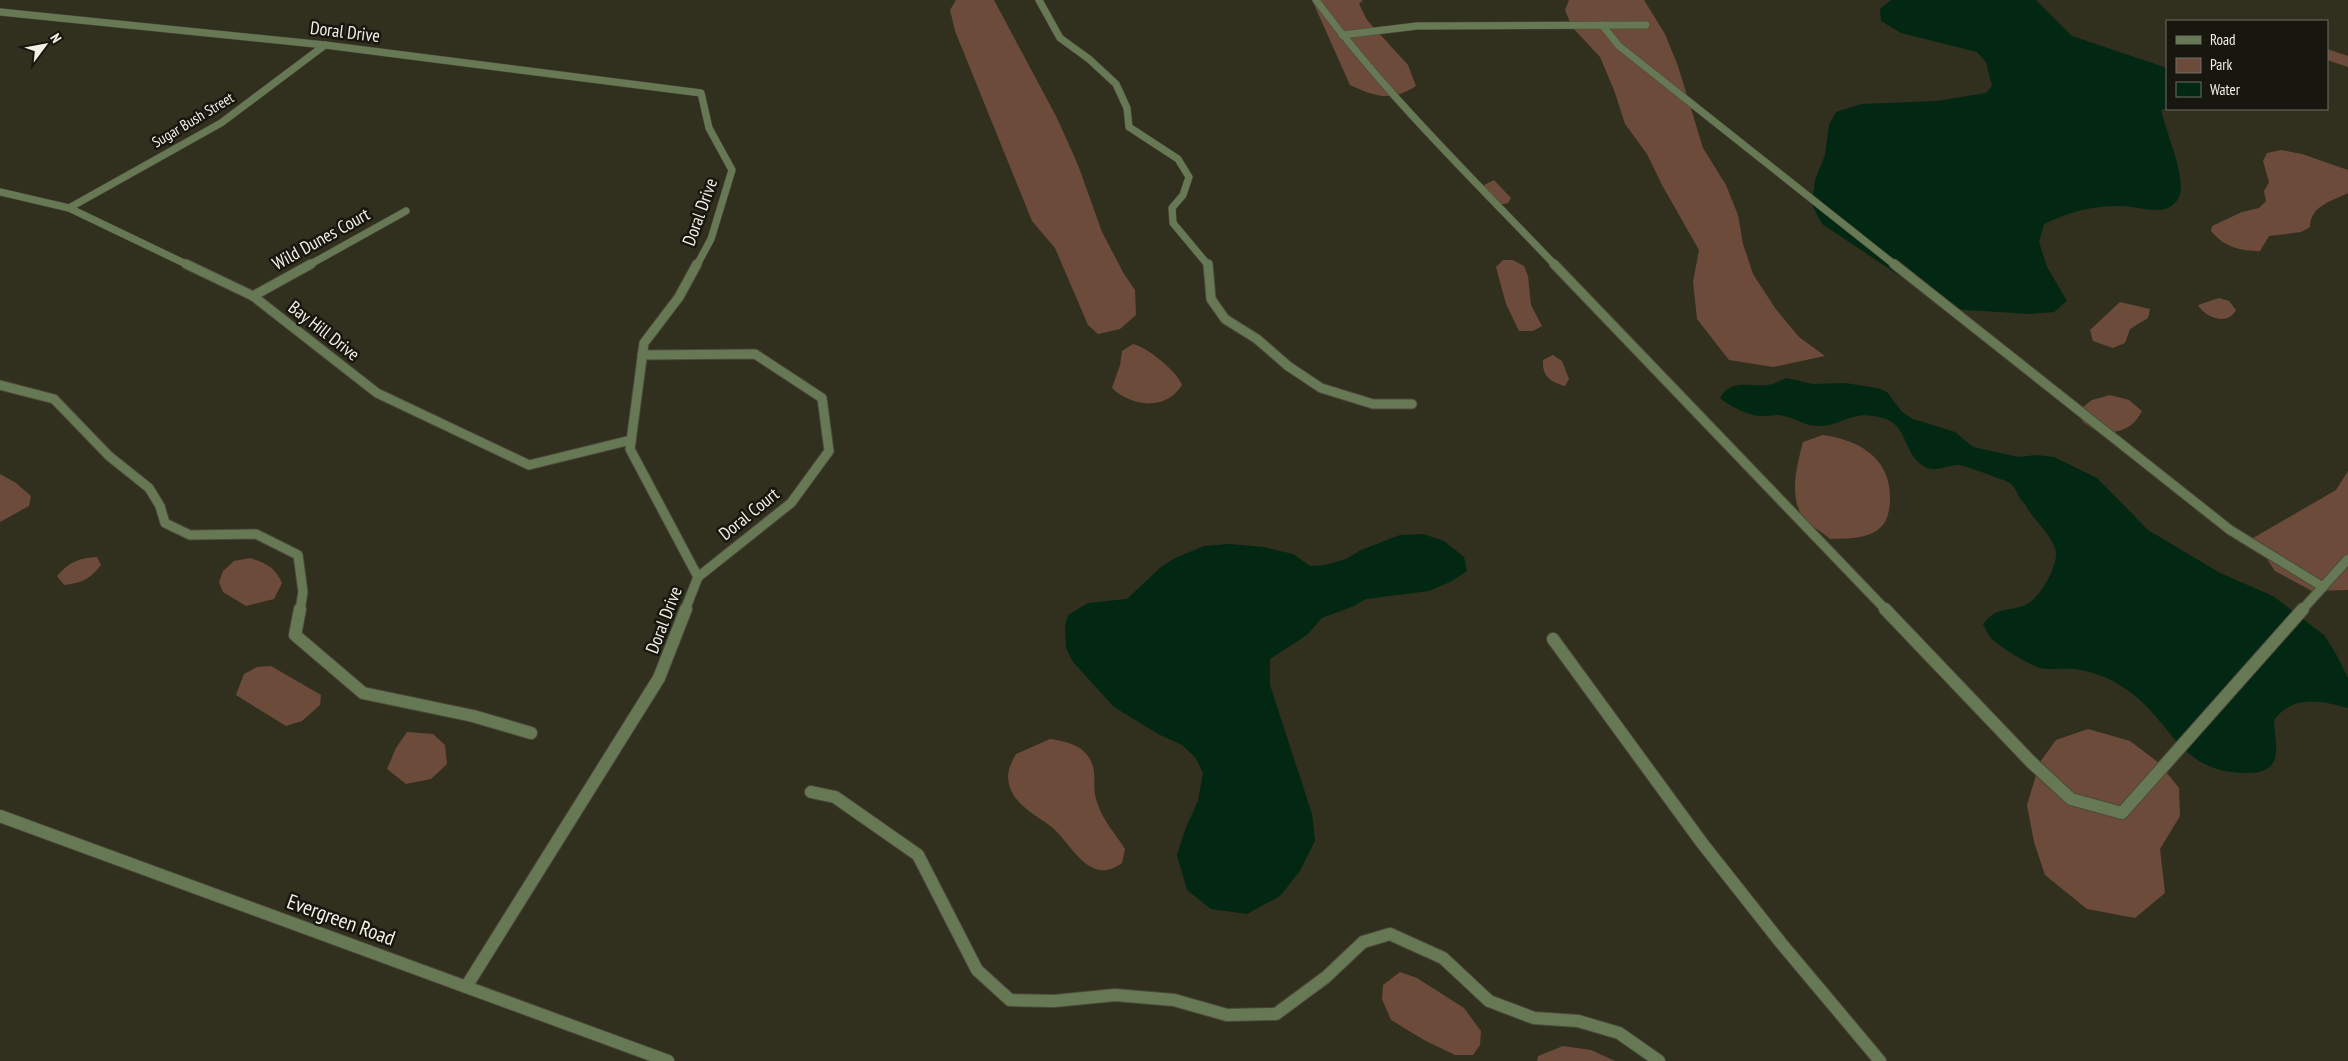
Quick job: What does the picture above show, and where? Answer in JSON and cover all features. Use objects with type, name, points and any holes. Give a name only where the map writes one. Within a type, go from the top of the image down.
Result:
[{"type":"street","points":[[1039,0],[1060,38],[1089,59],[1116,84],[1126,108],[1129,127],[1178,159],[1189,177],[1183,195],[1172,208],[1173,224],[1208,263],[1211,299],[1225,319],[1256,339],[1288,366],[1321,388],[1373,404],[1412,404]]},
{"type":"street","points":[[1316,0],[1342,35],[1419,123],[2031,762],[2071,799],[2122,813],[2348,559]]},
{"type":"street","name":"Doral Drive","points":[[0,12],[325,45],[701,93],[709,128],[732,170],[711,239],[679,297],[644,343],[630,449],[698,577],[659,678],[466,987]]},
{"type":"street","points":[[1602,25],[1619,46],[2222,524],[2323,587]]},
{"type":"street","points":[[1342,35],[1417,26],[1646,25]]},
{"type":"street","name":"Sugar Bush Street","points":[[69,208],[221,123],[325,45]]},
{"type":"street","name":"Bay Hill Drive","points":[[0,192],[69,208],[253,296],[377,393],[529,465],[631,440]]},
{"type":"street","name":"Wild Dunes Court","points":[[253,296],[406,211]]},
{"type":"street","name":"Doral Court","points":[[642,355],[755,354],[822,398],[828,451],[791,503],[698,577]]},
{"type":"street","points":[[0,385],[54,399],[109,456],[149,488],[160,506],[165,524],[190,535],[256,534],[298,555],[303,592],[295,635],[363,693],[473,716],[531,733]]},
{"type":"street","points":[[1553,639],[1702,843],[1781,943],[1880,1061]]},
{"type":"street","points":[[811,792],[835,797],[918,855],[976,970],[1010,1000],[1054,1001],[1115,995],[1174,1000],[1227,1015],[1276,1014],[1326,977],[1363,942],[1390,934],[1442,958],[1489,1001],[1534,1018],[1578,1021],[1619,1033],[1659,1061]]},
{"type":"street","name":"Evergreen Road","points":[[0,816],[668,1061]]},
{"type":"green space","points":[[956,0],[994,0],[1057,118],[1078,165],[1102,232],[1124,274],[1135,290],[1136,315],[1120,329],[1098,334],[1088,325],[1055,248],[1032,221],[955,31],[950,10]]},
{"type":"green space","points":[[1312,0],[1363,0],[1359,4],[1367,20],[1408,65],[1416,86],[1399,94],[1383,96],[1350,85]]},
{"type":"green space","points":[[1569,0],[1644,0],[1665,34],[1678,66],[1703,148],[1726,185],[1738,215],[1743,244],[1753,274],[1775,308],[1799,337],[1825,356],[1773,367],[1729,360],[1697,319],[1693,282],[1699,250],[1662,185],[1647,154],[1625,124],[1614,90],[1600,57],[1572,27],[1565,10]]},
{"type":"green space","points":[[2328,49],[2348,56],[2348,67],[2328,60]]},
{"type":"green space","points":[[2281,150],[2302,154],[2348,170],[2348,193],[2318,209],[2311,220],[2310,227],[2301,232],[2269,236],[2260,251],[2239,249],[2221,241],[2211,231],[2212,226],[2242,212],[2259,208],[2266,201],[2264,191],[2269,182],[2263,161],[2267,153]]},
{"type":"green space","points":[[1494,180],[1511,198],[1508,203],[1498,205],[1490,199],[1484,185]]},
{"type":"green space","points":[[1503,260],[1513,260],[1524,266],[1528,276],[1531,305],[1542,326],[1533,331],[1519,331],[1506,304],[1496,267]]},
{"type":"green space","points":[[2219,298],[2229,301],[2236,310],[2228,318],[2211,317],[2201,310],[2198,305]]},
{"type":"green space","points":[[2120,302],[2150,309],[2148,318],[2130,329],[2125,343],[2113,348],[2093,341],[2090,330]]},
{"type":"green space","points":[[1133,344],[1153,355],[1179,379],[1182,385],[1167,399],[1158,402],[1139,402],[1129,399],[1112,388],[1120,365],[1122,351]]},
{"type":"green space","points":[[1553,355],[1562,361],[1569,379],[1565,386],[1555,383],[1548,378],[1544,370],[1543,360]]},
{"type":"green space","points":[[2110,395],[2129,400],[2142,411],[2130,426],[2114,432],[2101,434],[2083,422],[2079,410],[2092,400]]},
{"type":"green space","points":[[1823,435],[1849,441],[1860,447],[1879,462],[1885,472],[1889,485],[1889,510],[1887,518],[1876,531],[1863,536],[1830,539],[1802,516],[1796,498],[1795,479],[1803,442]]},
{"type":"green space","points":[[2348,471],[2348,590],[2312,591],[2275,571],[2253,538],[2336,490]]},
{"type":"green space","points":[[0,474],[16,483],[31,496],[29,506],[0,522]]},
{"type":"green space","points":[[97,557],[101,565],[85,580],[64,585],[57,576],[66,567],[75,562],[85,558]]},
{"type":"green space","points":[[250,558],[269,566],[282,583],[274,599],[246,606],[223,592],[219,582],[223,571],[234,561]]},
{"type":"green space","points":[[271,666],[321,695],[320,705],[302,721],[286,726],[236,695],[244,674],[257,667]]},
{"type":"green space","points":[[2088,729],[2130,741],[2159,763],[2179,788],[2180,816],[2160,849],[2165,893],[2135,918],[2087,909],[2045,875],[2034,842],[2027,805],[2040,762],[2056,740]]},
{"type":"green space","points":[[407,732],[433,734],[445,745],[447,764],[431,779],[406,784],[387,769],[396,748]]},
{"type":"green space","points":[[1050,739],[1078,747],[1084,751],[1092,763],[1095,794],[1100,809],[1125,849],[1122,863],[1111,869],[1100,870],[1091,867],[1083,861],[1053,828],[1019,802],[1011,790],[1008,780],[1009,771],[1016,754]]},
{"type":"green space","points":[[1400,972],[1417,978],[1464,1008],[1481,1031],[1480,1045],[1473,1055],[1455,1055],[1424,1040],[1391,1020],[1382,999],[1383,985]]},
{"type":"green space","points":[[1563,1046],[1591,1050],[1615,1061],[1537,1061],[1538,1056]]},
{"type":"water","points":[[1891,0],[2036,0],[2072,36],[2166,68],[2166,108],[2161,110],[2176,158],[2180,178],[2181,188],[2177,201],[2170,207],[2159,210],[2121,206],[2091,208],[2062,216],[2044,224],[2039,242],[2047,267],[2067,301],[2054,312],[2029,314],[1953,309],[1927,294],[1822,224],[1812,205],[1815,180],[1825,155],[1829,125],[1836,112],[1861,104],[1937,101],[1986,93],[1992,86],[1986,62],[1977,52],[1901,33],[1881,21],[1880,9]]},
{"type":"water","points":[[1786,378],[1813,384],[1845,383],[1877,388],[1887,392],[1902,412],[1913,419],[1955,432],[1973,447],[2019,457],[2036,455],[2054,457],[2097,478],[2148,530],[2220,573],[2273,596],[2324,635],[2348,678],[2348,708],[2317,702],[2298,703],[2290,706],[2274,720],[2276,756],[2268,768],[2259,772],[2247,773],[2223,771],[2204,764],[2189,754],[2138,699],[2116,683],[2099,675],[2081,670],[2040,668],[2022,659],[1991,638],[1983,625],[1998,612],[2020,607],[2038,595],[2052,570],[2056,554],[2049,537],[2020,499],[2013,485],[1960,465],[1937,469],[1923,466],[1912,454],[1897,427],[1883,418],[1864,415],[1829,425],[1815,426],[1782,415],[1759,416],[1747,413],[1720,398],[1729,388],[1735,386],[1767,385]]},
{"type":"water","points":[[1423,534],[1444,541],[1464,557],[1467,571],[1452,581],[1429,591],[1366,599],[1354,606],[1322,618],[1307,635],[1270,659],[1270,685],[1312,814],[1315,841],[1300,871],[1280,896],[1247,914],[1211,909],[1187,890],[1177,855],[1186,827],[1198,801],[1203,773],[1196,758],[1182,745],[1158,734],[1114,707],[1073,662],[1066,648],[1065,626],[1068,615],[1088,603],[1127,599],[1161,567],[1175,558],[1204,546],[1229,544],[1263,547],[1293,554],[1310,566],[1325,565],[1346,559],[1361,550],[1400,535]]}]
